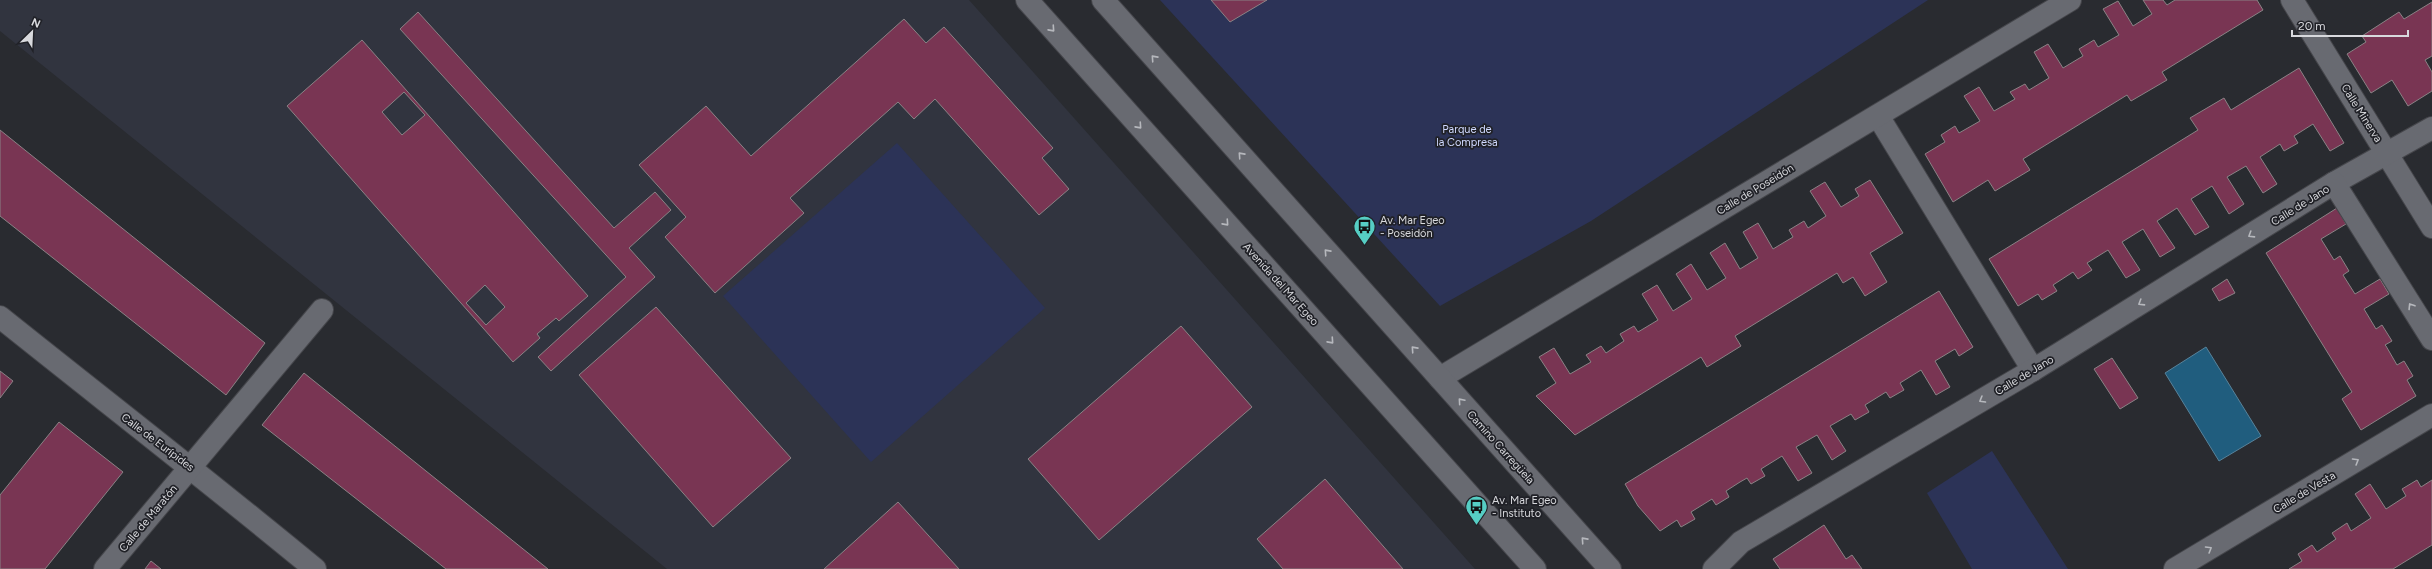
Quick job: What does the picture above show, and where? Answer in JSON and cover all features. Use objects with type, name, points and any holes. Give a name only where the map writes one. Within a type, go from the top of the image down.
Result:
[{"type":"street","name":"Avenida del Mar Egeo","points":[[1026,0],[1534,569]]},
{"type":"street","points":[[1103,0],[1440,378]]},
{"type":"street","name":"Calle de Poseidón","points":[[1440,378],[2070,0]]},
{"type":"street","name":"Calle Minerva","points":[[2292,0],[2432,227]]},
{"type":"street","points":[[1878,116],[2033,370]]},
{"type":"street","name":"Calle de Jano","points":[[1716,568],[1741,542],[2033,370],[2334,183],[2387,154],[2429,135]]},
{"type":"street","name":"Calle de Jano","points":[[2334,183],[2432,339]]},
{"type":"street","name":"Calle de Maratón","points":[[105,569],[322,310]]},
{"type":"street","name":"Calle de Eurípides","points":[[0,317],[162,447],[190,466],[315,569]]},
{"type":"street","name":"Camino Carregüela","points":[[1440,378],[1610,569]]},
{"type":"street","name":"Calle de Vesta","points":[[2175,569],[2432,416]]},
{"type":"shaded area","points":[[0,0],[969,0],[1475,569],[667,569],[0,31]]},
{"type":"shaded area","points":[[2206,347],[2261,436],[2219,461],[2165,373]]},
{"type":"green space","name":"Parque de la Compresa","points":[[1160,0],[1928,0],[1591,221],[1440,306]]},
{"type":"green space","points":[[897,143],[1045,308],[871,462],[723,296]]},
{"type":"green space","points":[[1992,451],[2068,569],[1972,569],[1927,493]]},
{"type":"building","points":[[1211,0],[1267,0],[1230,22]]},
{"type":"building","points":[[2143,0],[2163,0],[2167,5],[2175,0],[2257,0],[2263,10],[2162,72],[2167,80],[2131,101],[2127,95],[2023,159],[2030,170],[1995,191],[1988,180],[1953,202],[1925,154],[1945,142],[1941,135],[1955,126],[1959,133],[1980,121],[1964,96],[1979,87],[1994,111],[2015,99],[2010,92],[2025,84],[2029,90],[2049,78],[2034,52],[2048,44],[2063,68],[2083,56],[2079,49],[2094,40],[2098,47],[2119,35],[2103,9],[2118,1],[2133,26],[2152,14]]},
{"type":"building","points":[[2432,2],[2432,56],[2425,60],[2432,72],[2432,91],[2408,106],[2392,80],[2371,93],[2347,54],[2366,42],[2362,36],[2399,12],[2404,19]]},
{"type":"building","points":[[418,12],[614,228],[655,192],[671,210],[629,248],[655,277],[551,371],[538,357],[626,277],[400,29]]},
{"type":"building","points":[[904,19],[926,43],[944,27],[1053,148],[1042,158],[1069,189],[1039,215],[935,99],[914,119],[898,102],[790,198],[804,213],[715,293],[665,237],[686,217],[639,165],[706,106],[751,156]]},
{"type":"building","points":[[362,40],[588,296],[559,321],[556,318],[537,334],[540,338],[513,362],[287,106]],"holes":[[[404,92],[425,115],[402,135],[382,112]],[[485,285],[505,307],[486,325],[466,303]]]},
{"type":"building","points":[[2299,68],[2344,143],[2330,151],[2313,124],[2294,136],[2298,143],[2284,151],[2280,144],[2260,157],[2277,184],[2263,193],[2246,166],[2227,177],[2244,204],[2229,214],[2212,186],[2191,199],[2209,227],[2195,235],[2177,208],[2157,221],[2175,248],[2160,257],[2143,229],[2122,242],[2140,270],[2126,278],[2108,250],[2087,263],[2092,270],[2078,279],[2073,272],[2053,285],[2057,291],[2042,300],[2038,294],[2018,306],[1989,259],[2198,130],[2190,118],[2224,98],[2231,110]]},
{"type":"building","points":[[0,130],[265,343],[226,395],[0,216]]},
{"type":"building","points":[[1870,180],[1903,233],[1870,253],[1887,282],[1865,296],[1853,277],[1843,283],[1837,273],[1735,336],[1741,346],[1707,367],[1701,357],[1575,435],[1536,396],[1556,383],[1539,357],[1554,348],[1570,374],[1591,362],[1586,355],[1601,346],[1606,353],[1624,341],[1620,334],[1634,326],[1638,332],[1658,320],[1642,294],[1657,285],[1673,311],[1692,299],[1676,274],[1691,264],[1707,290],[1726,278],[1710,253],[1725,243],[1740,269],[1758,258],[1743,232],[1758,223],[1773,249],[1793,237],[1789,230],[1804,221],[1808,228],[1826,216],[1810,191],[1825,182],[1841,207],[1859,196],[1855,189]]},
{"type":"building","points":[[2337,208],[2346,224],[2321,239],[2334,260],[2340,256],[2349,271],[2343,275],[2355,294],[2380,279],[2389,294],[2364,309],[2376,329],[2382,325],[2392,341],[2385,345],[2397,365],[2404,361],[2413,376],[2407,380],[2416,396],[2361,430],[2342,399],[2352,392],[2266,253]]},
{"type":"building","points":[[2227,279],[2235,293],[2219,301],[2212,289]]},
{"type":"building","points":[[1939,291],[1973,347],[1959,356],[1955,349],[1935,361],[1950,387],[1936,395],[1921,370],[1900,383],[1904,390],[1890,398],[1886,392],[1865,405],[1869,412],[1855,420],[1851,414],[1830,426],[1846,451],[1832,460],[1817,435],[1796,447],[1812,473],[1798,481],[1782,456],[1761,469],[1765,476],[1751,484],[1747,478],[1740,482],[1726,491],[1729,497],[1716,505],[1712,499],[1691,512],[1695,519],[1681,527],[1677,520],[1660,531],[1638,506],[1625,484]]},
{"type":"building","points":[[656,307],[791,458],[713,527],[579,375]]},
{"type":"building","points":[[1181,326],[1252,407],[1099,540],[1028,459]]},
{"type":"building","points":[[2112,358],[2138,398],[2120,409],[2094,369]]},
{"type":"building","points":[[0,371],[13,381],[0,398]]},
{"type":"building","points":[[304,373],[548,569],[446,569],[262,425]]},
{"type":"building","points":[[59,422],[123,472],[45,569],[0,569],[0,495]]},
{"type":"building","points":[[1325,479],[1403,569],[1283,569],[1257,539]]},
{"type":"building","points":[[2417,480],[2421,487],[2432,480],[2432,545],[2393,569],[2289,569],[2302,561],[2298,554],[2312,545],[2317,552],[2336,539],[2332,533],[2347,523],[2351,531],[2371,518],[2355,494],[2370,484],[2386,509],[2406,496],[2402,489]]},
{"type":"building","points":[[898,502],[959,569],[824,569]]},
{"type":"building","points":[[1824,525],[1846,559],[1852,555],[1862,569],[1780,569],[1773,559]]},
{"type":"building","points":[[151,561],[161,569],[145,569]]},
{"type":"place","name":"Av. Mar Egeo - Poseidón","points":[[1365,246]]},
{"type":"place","name":"Av. Mar Egeo - Instituto","points":[[1477,526]]}]
